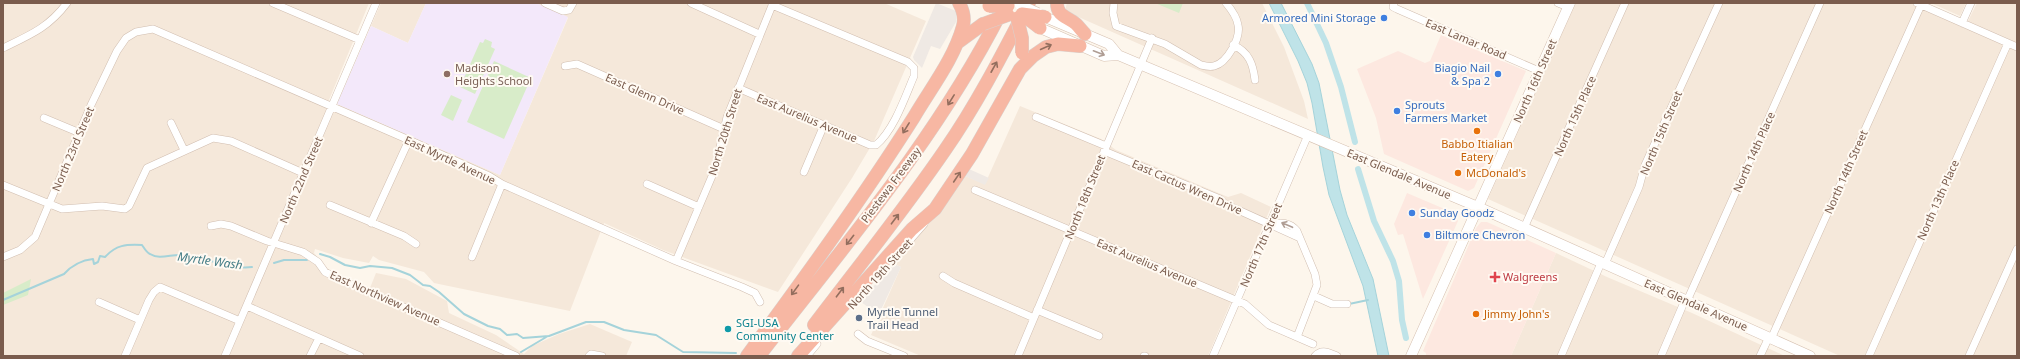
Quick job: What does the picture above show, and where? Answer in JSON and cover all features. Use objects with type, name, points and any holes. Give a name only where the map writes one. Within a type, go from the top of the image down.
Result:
[{"type":"highway","points":[[747,356],[868,188],[942,71],[957,43],[964,19],[959,3]]},
{"type":"highway","points":[[798,356],[912,229],[935,209],[972,154],[1020,69],[1033,56],[1046,47],[1082,40],[1075,23],[1061,15],[1057,9],[1057,3]]},
{"type":"highway","points":[[985,5],[1016,7],[1042,23]]},
{"type":"highway","points":[[957,43],[984,24],[1016,7]]},
{"type":"highway","points":[[1016,7],[1022,38],[1020,69]]},
{"type":"highway","name":"Piestewa Freeway","points":[[759,356],[922,144],[971,67],[1016,7]]},
{"type":"highway","name":"Piestewa Freeway","points":[[790,356],[857,270],[946,149],[988,79],[1016,7]]},
{"type":"main road","name":"North 16th Street","points":[[1411,356],[1569,5]]},
{"type":"main road","name":"East Glendale Avenue","points":[[1042,23],[1082,40],[1104,56],[1118,55],[1141,64],[1478,207],[1810,356]]},
{"type":"street","points":[[3,48],[40,31],[50,23],[67,3]]},
{"type":"street","points":[[273,3],[360,40]]},
{"type":"street","name":"North 22nd Street","points":[[225,356],[376,3]]},
{"type":"street","points":[[545,3],[563,11],[569,10],[573,3]]},
{"type":"street","points":[[691,3],[760,34]]},
{"type":"street","points":[[1114,3],[1113,13],[1116,26],[1122,30],[1137,32],[1152,38],[1208,66],[1213,66],[1219,63],[1233,45],[1239,26],[1237,20],[1226,3]]},
{"type":"street","points":[[1558,3],[1569,5]]},
{"type":"street","name":"North 15th Place","points":[[1524,228],[1625,3]]},
{"type":"street","name":"North 15th Street","points":[[1561,356],[1639,187],[1645,165],[1719,3]]},
{"type":"street","name":"North 14th Place","points":[[1661,356],[1820,3]]},
{"type":"street","points":[[1962,23],[1971,3]]},
{"type":"street","name":"North 20th Street","points":[[676,260],[715,169],[724,128],[738,88],[773,4]]},
{"type":"street","name":"East Aurelius Avenue","points":[[738,88],[870,145],[876,145],[882,140],[901,106],[914,76],[914,68],[908,62],[773,4]]},
{"type":"street","points":[[1919,4],[2017,47]]},
{"type":"street","name":"North 14th Street","points":[[1760,356],[1770,338],[1919,4]]},
{"type":"street","name":"East Lamar Road","points":[[1393,5],[1539,71]]},
{"type":"street","name":"East Myrtle Avenue","points":[[136,32],[153,29],[166,34],[409,140],[489,176],[502,184],[755,293],[760,302]]},
{"type":"street","name":"North 23rd Street","points":[[3,257],[20,250],[35,237],[117,51],[126,38],[136,32]]},
{"type":"street","name":"North 18th Street","points":[[1018,356],[1152,38]]},
{"type":"street","name":"North 13th Place","points":[[1869,356],[2008,43]]},
{"type":"street","points":[[1233,45],[1249,57],[1254,69],[1255,80]]},
{"type":"street","name":"East Glenn Drive","points":[[565,66],[577,64],[724,128]]},
{"type":"street","name":"East Cactus Wren Drive","points":[[1036,117],[1220,199],[1225,204],[1270,224],[1284,232],[1298,237],[1316,280],[1314,296]]},
{"type":"street","points":[[44,118],[80,133]]},
{"type":"street","points":[[171,123],[184,150]]},
{"type":"street","points":[[804,172],[824,125]]},
{"type":"street","name":"North 17th Street","points":[[1213,356],[1270,224],[1312,137]]},
{"type":"street","points":[[3,185],[62,209],[102,206],[125,209],[129,206],[147,168],[208,139],[219,138],[231,141],[303,173]]},
{"type":"street","points":[[371,223],[409,140]]},
{"type":"street","points":[[472,257],[502,184]]},
{"type":"street","points":[[647,184],[699,208]]},
{"type":"street","name":"East Aurelius Avenue","points":[[975,190],[1237,301],[1254,310],[1262,320],[1269,325],[1313,344]]},
{"type":"street","points":[[330,205],[404,236],[416,244]]},
{"type":"street","name":"North 19th Street","points":[[807,356],[918,233],[935,209]]},
{"type":"street","name":"East Northview Avenue","points":[[211,226],[221,224],[231,226],[309,255],[325,272],[337,278],[516,356]]},
{"type":"street","points":[[1969,356],[2017,249]]},
{"type":"street","points":[[943,276],[954,283],[1034,318]]},
{"type":"street","points":[[125,356],[154,292],[160,287],[240,321]]},
{"type":"street","points":[[1296,337],[1314,296],[1332,304],[1348,304]]},
{"type":"street","points":[[99,302],[140,320]]},
{"type":"street","points":[[247,306],[360,356]]},
{"type":"street","points":[[1037,310],[1099,336]]},
{"type":"street","points":[[858,334],[867,340],[904,356]]},
{"type":"street","points":[[310,356],[318,338]]},
{"type":"street","points":[[1318,354],[1325,351],[1337,356]]},
{"type":"street","points":[[588,356],[590,354],[602,356]]},
{"type":"shaded area","points":[[3,3],[369,3],[329,100],[500,175],[568,18],[536,3],[884,3],[926,21],[874,141],[852,178],[778,292],[663,250],[604,223],[570,311],[434,283],[424,272],[379,260],[373,256],[369,263],[343,258],[315,249],[314,253],[328,270],[370,288],[376,273],[406,279],[447,301],[449,313],[496,335],[524,354],[532,346],[559,334],[590,324],[632,342],[626,356],[3,356]]},
{"type":"shaded area","points":[[381,3],[426,3],[408,43],[371,26]]},
{"type":"shaded area","name":"Madison Heights School","points":[[426,3],[536,3],[568,17],[500,175],[337,104],[371,26],[408,43]]},
{"type":"shaded area","points":[[936,3],[956,11],[956,22],[940,49],[931,46],[922,68],[913,57]]},
{"type":"shaded area","points":[[1067,3],[1262,3],[1284,47],[1304,101],[1308,119],[1065,11]]},
{"type":"shaded area","points":[[1576,3],[1911,3],[1965,27],[1977,3],[2017,3],[2017,356],[1840,356],[1488,199]]},
{"type":"shaded area","points":[[1931,3],[1966,3],[1960,16]]},
{"type":"shaded area","points":[[1441,35],[1526,71],[1474,188],[1468,191],[1384,154],[1376,118],[1357,69],[1398,51],[1425,63],[1430,61]]},
{"type":"shaded area","points":[[1020,106],[1101,139],[1116,150],[1228,197],[1241,193],[1271,207],[1208,356],[921,356],[871,335],[901,267],[894,264],[927,226],[965,176],[985,184]]},
{"type":"shaded area","points":[[969,169],[989,178],[985,185],[965,176]]},
{"type":"shaded area","points":[[1407,193],[1454,213],[1458,221],[1423,299],[1403,234],[1398,235],[1394,224]]},
{"type":"shaded area","points":[[1481,222],[1487,222],[1556,253],[1511,356],[1426,356],[1426,353],[1423,351],[1476,228]]},
{"type":"shaded area","points":[[1556,253],[1607,277],[1692,313],[1785,356],[1511,356]]},
{"type":"shaded area","points":[[894,264],[901,267],[879,314],[860,301]]},
{"type":"green space","points":[[1155,3],[1183,3],[1179,13]]},
{"type":"green space","points":[[485,39],[492,42],[491,47],[495,49],[475,94],[460,87],[480,42],[483,43]]},
{"type":"green space","points":[[494,61],[531,78],[504,139],[467,122]]},
{"type":"green space","points":[[451,95],[462,100],[453,121],[441,115]]},
{"type":"green space","points":[[31,279],[28,295],[3,305],[3,293]]},
{"type":"water","points":[[1269,3],[1281,3],[1312,64],[1319,83],[1340,190],[1347,215],[1373,279],[1389,356],[1378,356],[1363,286],[1329,195],[1307,83],[1298,61]]},
{"type":"waterway","points":[[1307,3],[1326,43],[1341,87],[1355,142]]},
{"type":"waterway","points":[[1358,169],[1374,221],[1393,261],[1399,281],[1402,320],[1406,338]]},
{"type":"waterway","name":"Myrtle Wash","points":[[3,300],[64,274],[73,266],[81,262],[93,259],[94,264],[98,262],[100,256],[105,257],[113,250],[126,245],[142,245],[149,253],[157,257],[177,255],[190,256],[234,267],[252,267]]},
{"type":"waterway","name":"Myrtle Wash","points":[[320,254],[330,257],[345,265],[360,268],[370,266],[392,268],[410,275],[423,285],[430,286],[439,292],[464,314],[488,326],[500,329],[507,335],[517,334],[523,338],[549,336],[586,322],[604,322],[624,330],[656,335],[683,352],[736,353]]},
{"type":"waterway","name":"Myrtle Wash","points":[[274,263],[284,260],[307,260]]},
{"type":"waterway","points":[[1349,304],[1368,300]]},
{"type":"waterway","points":[[521,352],[548,336]]},
{"type":"place","name":"Armored Mini Storage","points":[[1384,18]]},
{"type":"place","name":"Madison Heights School","points":[[447,74]]},
{"type":"place","name":"Biagio Nail & Spa 2","points":[[1498,74]]},
{"type":"place","name":"Sprouts Farmers Market","points":[[1397,111]]},
{"type":"place","name":"Babbo Itialian Eatery","points":[[1477,131]]},
{"type":"place","name":"McDonald's","points":[[1458,173]]},
{"type":"place","name":"Sunday Goodz","points":[[1412,213]]},
{"type":"place","name":"Biltmore Chevron","points":[[1427,235]]},
{"type":"place","name":"Walgreens","points":[[1495,277]]},
{"type":"place","name":"Jimmy John's","points":[[1476,314]]},
{"type":"place","name":"Myrtle Tunnel Trail Head","points":[[859,318]]},
{"type":"place","name":"SGI-USA Community Center","points":[[728,329]]}]
